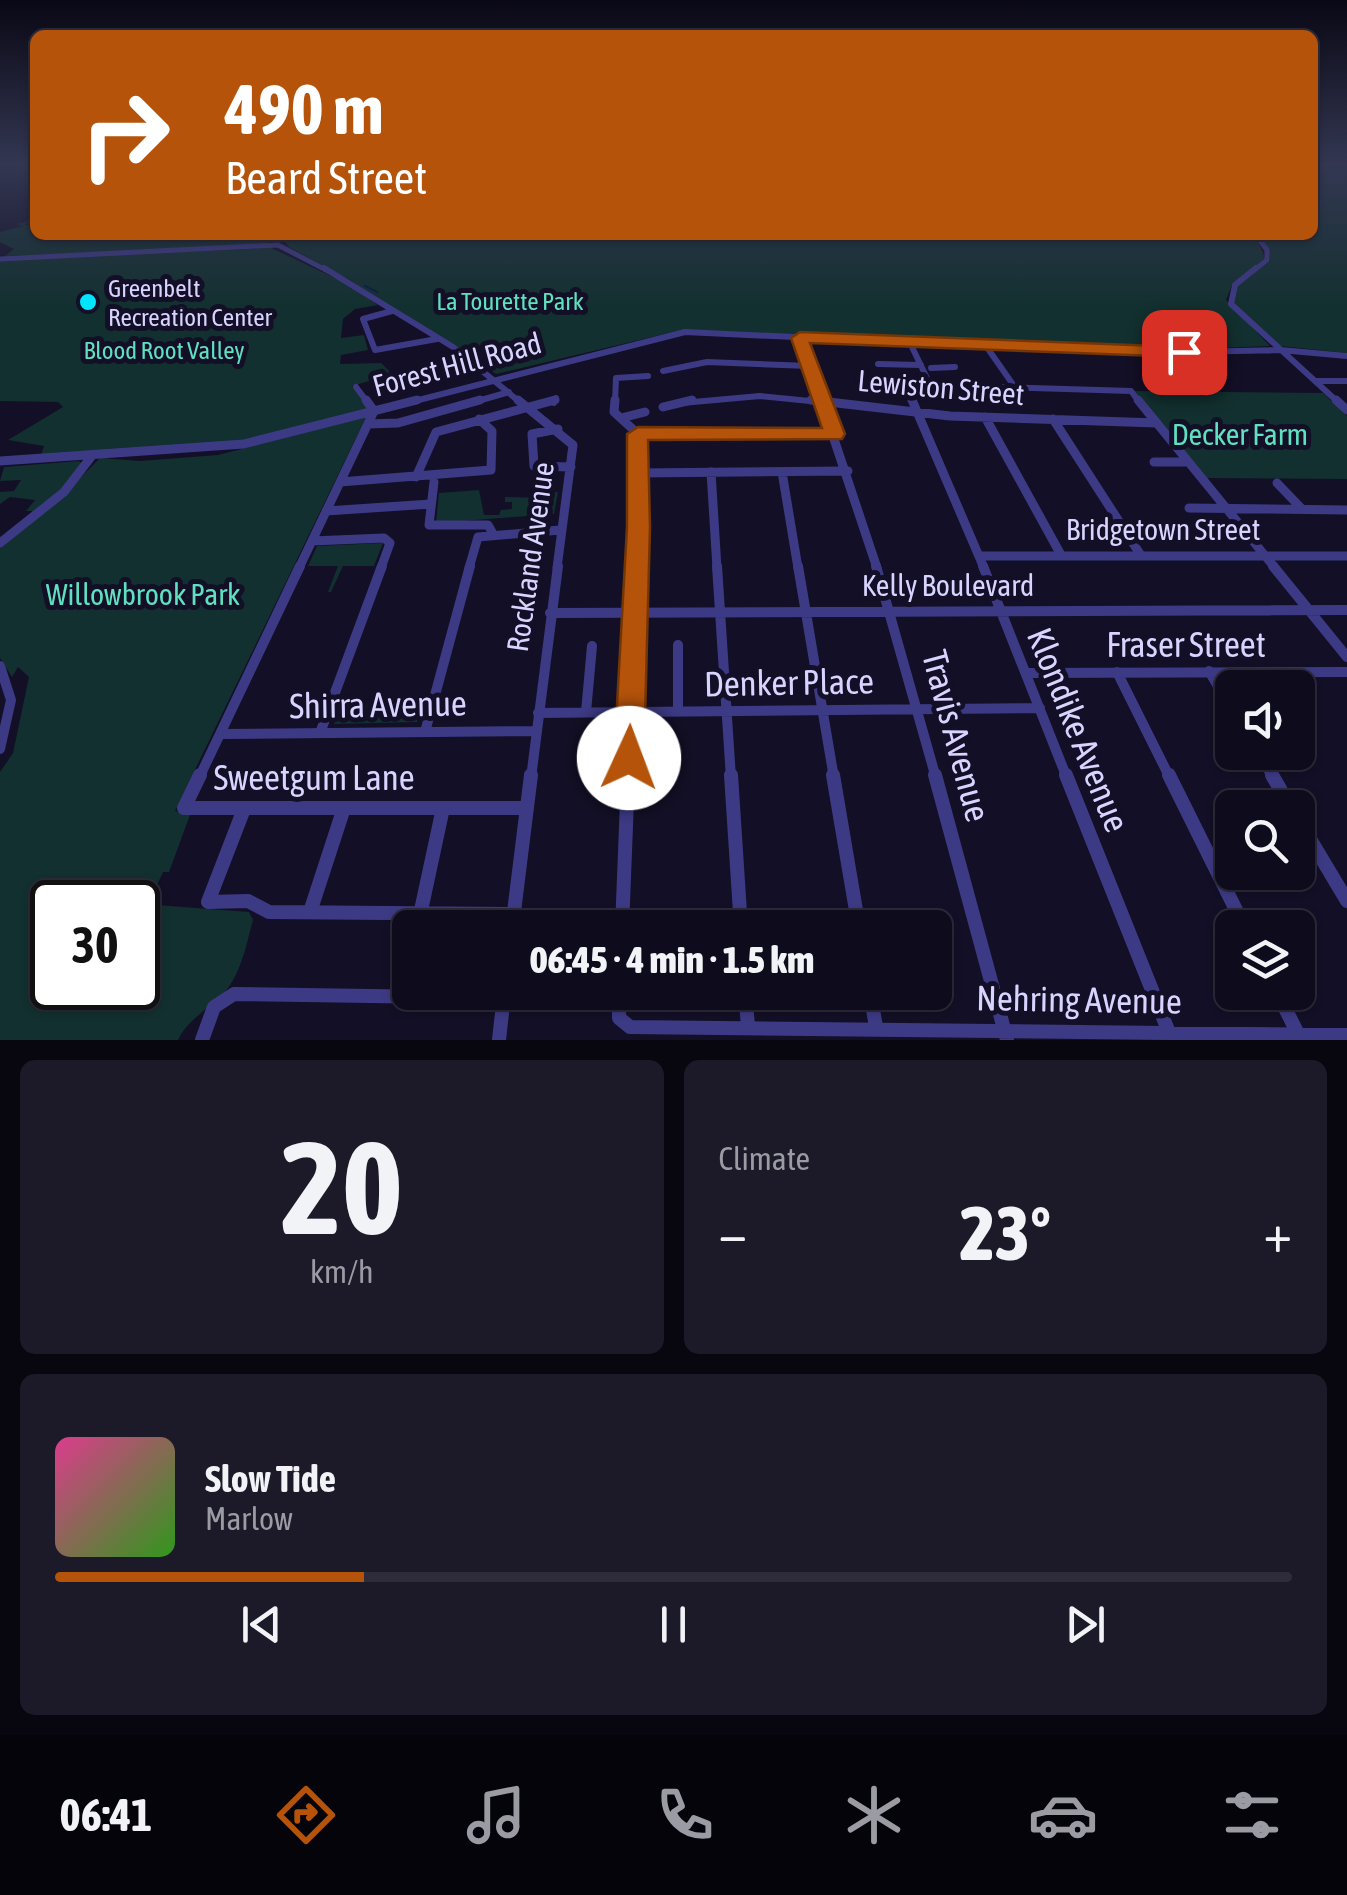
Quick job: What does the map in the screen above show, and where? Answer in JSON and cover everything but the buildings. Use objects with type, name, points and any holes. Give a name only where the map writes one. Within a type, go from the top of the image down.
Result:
[{"type":"street","points":[[0,258],[278,245],[282,240]]},
{"type":"street","points":[[1260,240],[1267,250],[1267,260],[1235,284],[1229,298],[1345,406]]},
{"type":"street","name":"Rockland Avenue","points":[[278,245],[346,280],[438,339],[572,442],[514,910]]},
{"type":"street","points":[[392,311],[363,319],[376,350],[438,339]]},
{"type":"street","name":"Forest Hill Road","points":[[0,461],[244,444],[677,333],[1141,353],[1281,350],[1347,356]]},
{"type":"street","name":"Travis Avenue","points":[[800,338],[848,472],[891,611],[1005,1034]]},
{"type":"street","points":[[910,343],[927,378]]},
{"type":"street","points":[[986,346],[1014,386]]},
{"type":"street","points":[[663,370],[708,362],[810,366]]},
{"type":"street","points":[[878,364],[921,365]]},
{"type":"street","points":[[931,368],[956,367]]},
{"type":"street","points":[[943,368],[952,384],[1130,391],[1347,657]]},
{"type":"street","points":[[648,376],[616,378],[614,412],[638,434],[834,434]]},
{"type":"street","points":[[1316,380],[1347,380]]},
{"type":"street","name":"Klondike Avenue","points":[[952,384],[912,383],[904,387],[980,556],[1170,1036]]},
{"type":"street","points":[[220,734],[374,411],[356,387]]},
{"type":"street","points":[[368,424],[398,423],[509,392]]},
{"type":"street","name":"Lewiston Street","points":[[664,407],[722,393],[822,398],[918,414],[1157,424]]},
{"type":"street","points":[[416,477],[434,434],[526,405],[554,403],[556,398]]},
{"type":"street","points":[[621,418],[645,412]]},
{"type":"street","points":[[985,417],[1061,555]]},
{"type":"street","points":[[340,482],[491,470],[492,431],[478,418]]},
{"type":"street","points":[[1053,420],[1140,554]]},
{"type":"street","points":[[558,430],[532,434],[534,466],[571,467]]},
{"type":"street","points":[[623,910],[638,434]]},
{"type":"street","points":[[0,543],[64,492],[91,457]]},
{"type":"street","points":[[1154,462],[1188,462]]},
{"type":"street","points":[[710,472],[740,910]]},
{"type":"street","points":[[782,472],[856,910]]},
{"type":"street","points":[[639,473],[848,472]]},
{"type":"street","points":[[434,482],[431,526],[488,524],[492,532]]},
{"type":"street","points":[[1278,483],[1302,509]]},
{"type":"street","points":[[326,511],[431,504]]},
{"type":"street","points":[[1189,508],[1347,510]]},
{"type":"street","points":[[425,732],[478,537],[492,532],[560,530]]},
{"type":"street","points":[[312,540],[384,538],[390,542],[320,733]]},
{"type":"street","name":"Bridgetown Street","points":[[980,556],[1347,556]]},
{"type":"street","name":"Kelly Boulevard","points":[[550,613],[1347,610]]},
{"type":"street","points":[[678,645],[678,712]]},
{"type":"street","points":[[586,712],[592,646]]},
{"type":"street","points":[[0,666],[11,700],[0,748]]},
{"type":"street","points":[[1118,672],[1236,910]]},
{"type":"street","points":[[1209,672],[1215,682]]},
{"type":"street","name":"Fraser Street","points":[[1026,673],[1347,672]]},
{"type":"street","name":"Denker Place","points":[[538,713],[1040,708]]},
{"type":"street","name":"Shirra Avenue","points":[[220,734],[536,730]]},
{"type":"street","name":"Sweetgum Lane","points":[[220,734],[184,808],[527,808]]},
{"type":"street","points":[[310,912],[344,808]]},
{"type":"street","points":[[421,910],[442,808]]},
{"type":"street","points":[[244,809],[208,902],[248,902],[269,912],[392,913]]},
{"type":"street","points":[[1315,847],[1347,901]]},
{"type":"street","points":[[202,1040],[213,1008],[224,998],[392,996]]},
{"type":"street","points":[[498,1040],[502,1010]]},
{"type":"street","name":"Nehring Avenue","points":[[619,1010],[619,1018],[630,1026],[876,1027],[1005,1034],[1347,1035]]},
{"type":"street","points":[[747,1010],[748,1026]]},
{"type":"street","points":[[873,1010],[876,1027]]},
{"type":"street","points":[[1286,1010],[1298,1034]]},
{"type":"green space","points":[[1318,214],[1347,214],[1347,353],[1280,346],[1231,301],[1234,289],[1270,261],[1262,240],[1318,240]]},
{"type":"green space","points":[[29,221],[25,225],[30,226],[30,240],[273,240],[262,246],[5,256],[14,249],[0,242],[0,232],[23,226],[17,224]]},
{"type":"green space","name":"La Tourette Park","points":[[1257,240],[1265,258],[1232,285],[1226,300],[1270,346],[1140,351],[677,331],[496,374],[285,242]]},
{"type":"green space","name":"Blood Root Valley","points":[[271,248],[350,285],[378,305],[355,309],[343,319],[341,338],[364,335],[368,350],[341,355],[340,364],[381,363],[400,382],[384,386],[376,379],[352,386],[370,408],[254,440],[41,455],[44,446],[8,440],[63,407],[58,402],[0,401],[0,260]]},
{"type":"green space","name":"Decker Farm","points":[[1133,391],[1323,393],[1347,416],[1347,479],[1207,478]]},
{"type":"green space","name":"Willowbrook Park","points":[[366,417],[175,811],[190,815],[169,872],[163,872],[159,880],[30,880],[30,1010],[160,1010],[160,905],[249,912],[253,920],[233,981],[178,1040],[0,1040],[0,772],[13,753],[29,677],[18,667],[12,677],[0,658],[0,545],[54,504],[100,458],[140,461],[218,455]]},
{"type":"green space","points":[[79,461],[82,464],[74,479],[33,511],[26,511],[35,500],[10,497],[0,504],[0,492],[14,491],[21,480],[0,481],[4,467]]},
{"type":"green space","points":[[479,490],[484,515],[499,515],[501,510],[512,509],[512,502],[505,502],[505,497],[547,498],[549,493],[558,492],[554,514],[436,523],[439,493]]},
{"type":"green space","points":[[383,543],[374,566],[343,566],[331,592],[338,566],[308,566],[317,546]]},
{"type":"green space","points":[[341,705],[421,706],[417,722],[334,724]]},
{"type":"waterway","points":[[365,286],[377,292]]},
{"type":"place","name":"Greenbelt Recreation Center","points":[[88,302]]},
{"type":"route","points":[[629,758],[639,527],[638,434],[834,434],[800,338],[1184,352]]}]
